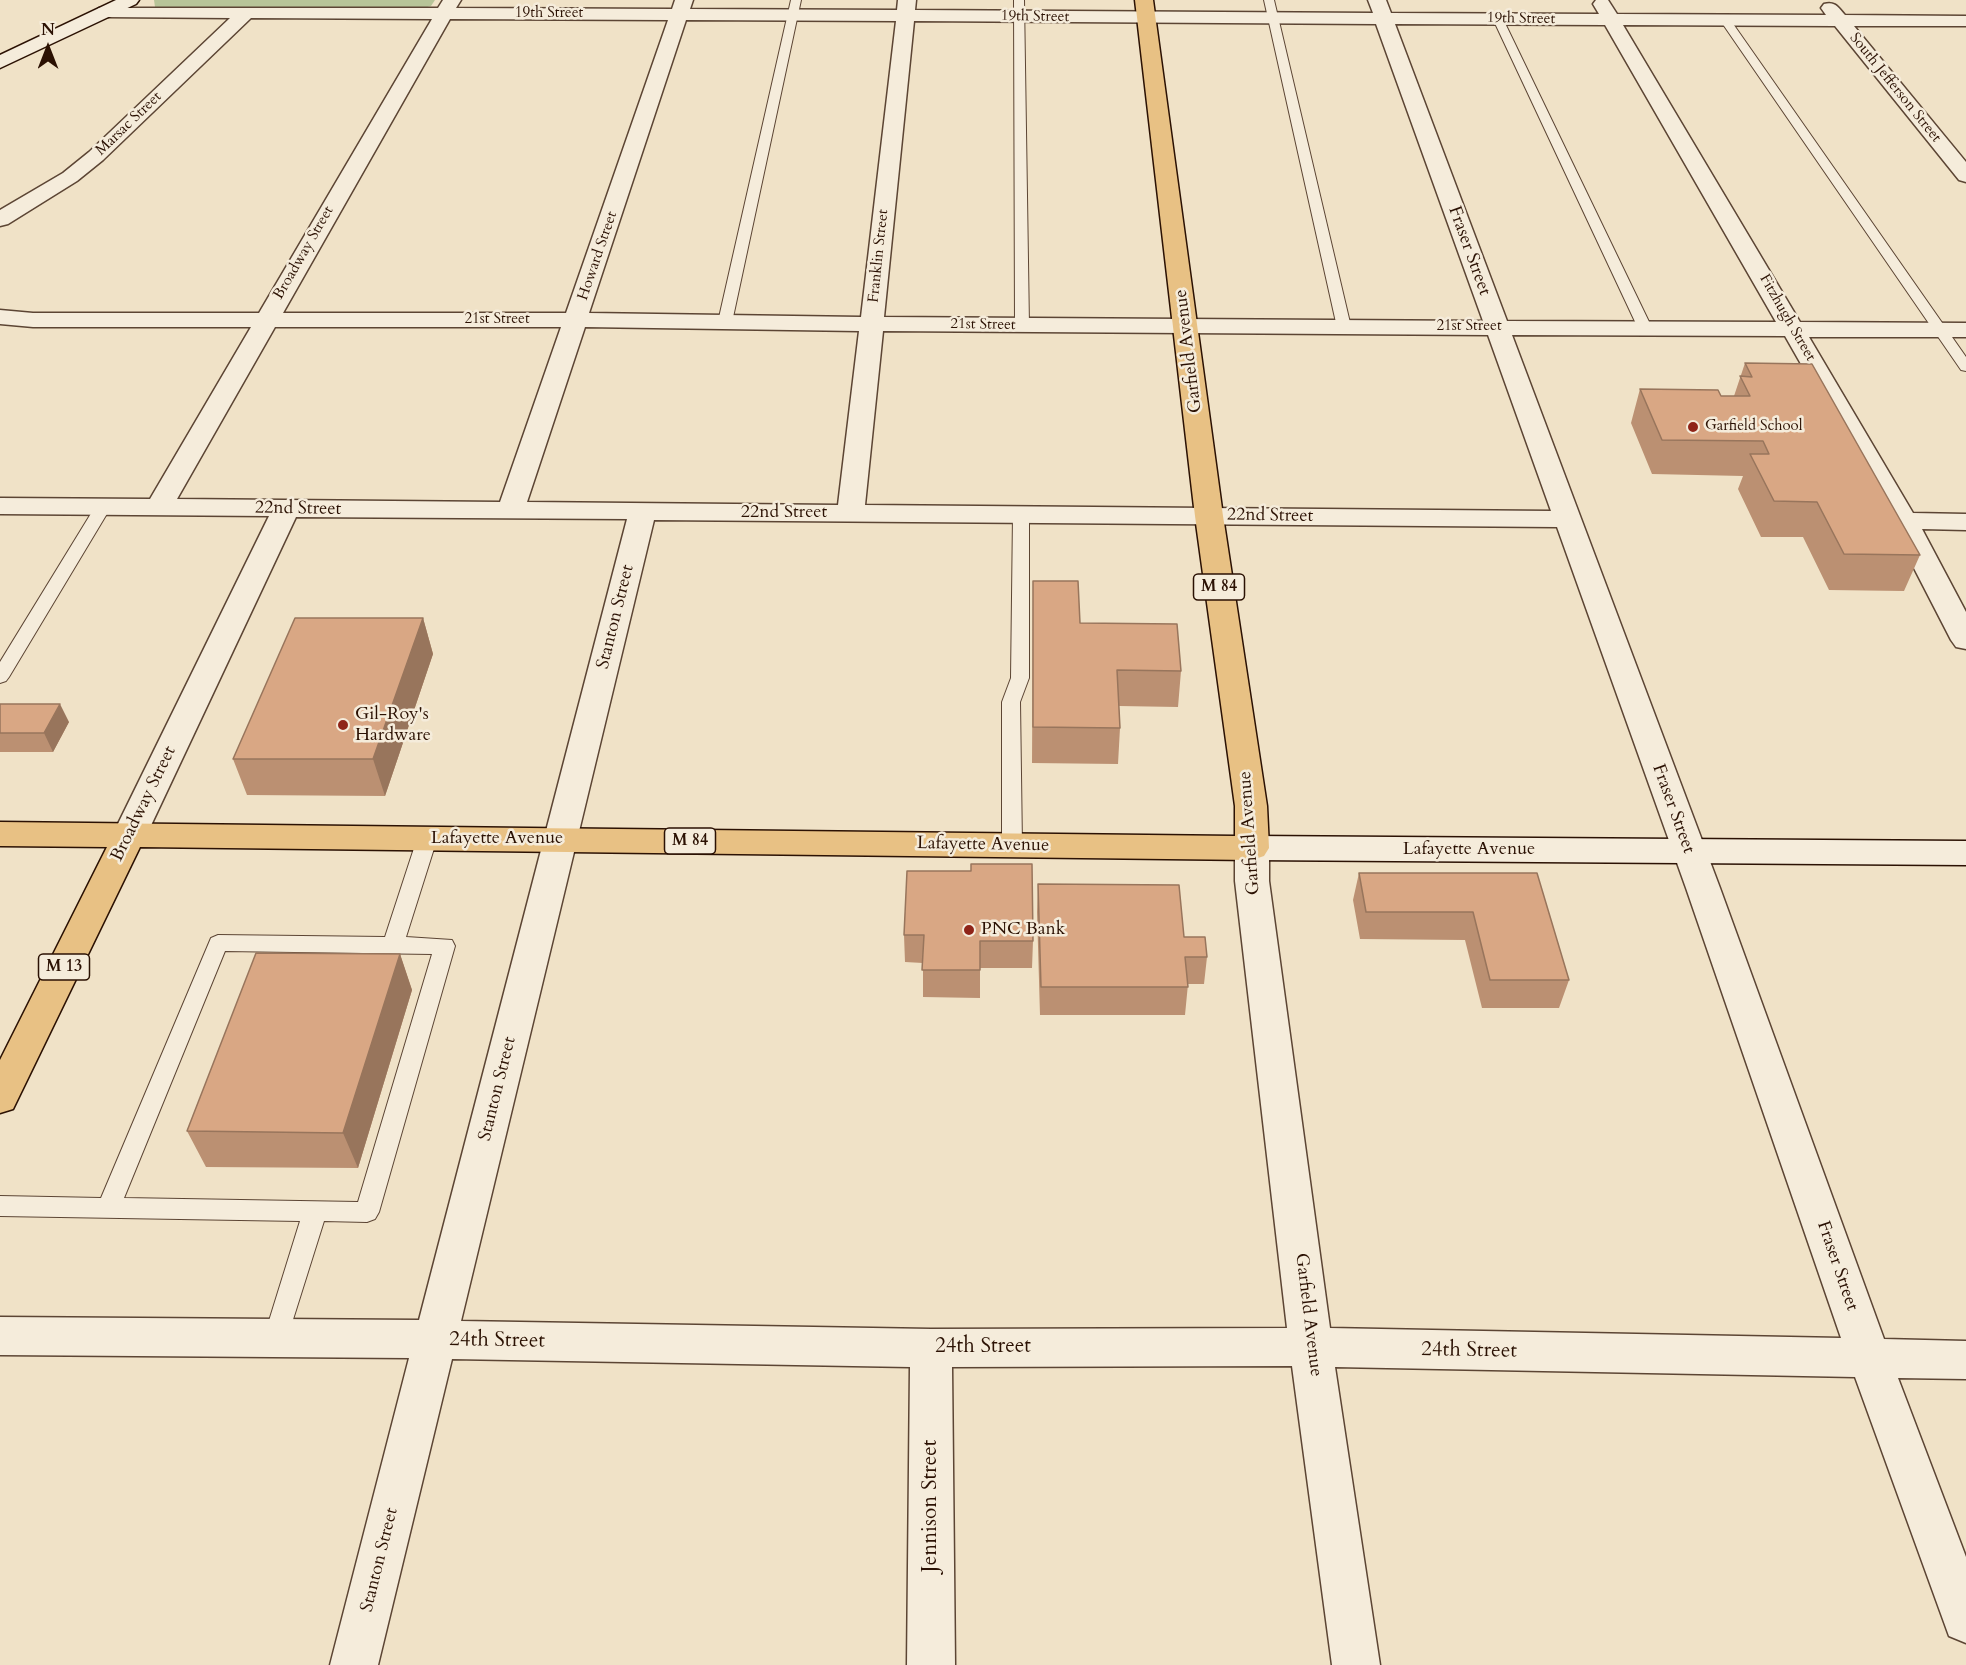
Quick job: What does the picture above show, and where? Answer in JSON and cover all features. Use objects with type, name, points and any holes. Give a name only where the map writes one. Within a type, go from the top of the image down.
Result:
[{"type":"main road","name":"Garfield Avenue","points":[[1145,8],[1209,516],[1251,806],[1252,848]]},
{"type":"main road","name":"Lafayette Avenue","points":[[0,834],[1252,848]]},
{"type":"main road","name":"Broadway Street","points":[[0,1098],[129,836]]},
{"type":"street","points":[[0,62],[130,0]]},
{"type":"street","name":"South Jefferson Street","points":[[1824,0],[1966,176]]},
{"type":"street","name":"19th Street","points":[[105,12],[246,13],[448,7],[1381,9],[1498,19],[1606,10],[1725,20],[1959,21]]},
{"type":"street","name":"Broadway Street","points":[[159,507],[448,7]]},
{"type":"street","name":"Howard Street","points":[[510,511],[681,7]]},
{"type":"street","name":"Franklin Street","points":[[851,513],[906,8]]},
{"type":"street","name":"Fraser Street","points":[[1381,9],[1966,1619]]},
{"type":"street","name":"Fitzhugh Street","points":[[1606,10],[1905,521],[1965,636]]},
{"type":"street","name":"Marsac Street","points":[[0,219],[70,177],[96,156],[246,13]]},
{"type":"street","points":[[1959,21],[1966,37]]},
{"type":"street","name":"21st Street","points":[[0,317],[33,320],[576,320],[1022,326],[1966,330]]},
{"type":"street","name":"22nd Street","points":[[0,506],[1568,519]]},
{"type":"street","name":"Broadway Street","points":[[129,836],[286,509]]},
{"type":"street","name":"Stanton Street","points":[[354,1665],[642,513]]},
{"type":"street","points":[[1905,521],[1966,522]]},
{"type":"street","name":"Lafayette Avenue","points":[[1252,848],[1966,853]]},
{"type":"street","name":"Garfield Avenue","points":[[1252,848],[1252,881],[1311,1348],[1356,1665]]},
{"type":"street","name":"24th Street","points":[[0,1336],[276,1337],[931,1348],[1311,1348],[1966,1360]]},
{"type":"street","name":"Jennison Street","points":[[931,1348],[931,1665]]},
{"type":"lane","points":[[724,322],[794,8]]},
{"type":"lane","points":[[1019,8],[1022,326]]},
{"type":"lane","points":[[1271,9],[1344,327]]},
{"type":"lane","points":[[1498,19],[1645,328]]},
{"type":"lane","points":[[1725,20],[1966,367]]},
{"type":"lane","points":[[0,677],[103,507]]},
{"type":"lane","points":[[1012,846],[1011,702],[1020,678],[1021,515]]},
{"type":"lane","points":[[393,945],[427,839]]},
{"type":"lane","points":[[0,1206],[108,1208],[367,1212],[445,946],[218,943],[108,1208]]},
{"type":"lane","points":[[276,1337],[315,1211]]},
{"type":"green space","points":[[154,0],[435,0],[431,6],[420,9],[155,7]]},
{"type":"building","points":[[1745,363],[1812,364],[1920,555],[1844,554],[1817,502],[1774,501],[1750,454],[1769,454],[1763,441],[1662,440],[1640,389],[1718,390],[1721,396],[1750,396],[1740,376],[1752,377]]},
{"type":"building","points":[[1033,581],[1078,581],[1080,623],[1177,624],[1181,671],[1117,670],[1120,728],[1033,727]]},
{"type":"building","points":[[295,618],[423,618],[373,759],[233,759]]},
{"type":"building","points":[[0,704],[60,704],[44,733],[0,733]]},
{"type":"building","name":"PNC Bank","points":[[971,864],[1032,864],[1033,941],[980,941],[980,970],[922,970],[924,935],[904,935],[907,871],[971,871]]},
{"type":"building","points":[[1359,873],[1537,873],[1569,980],[1490,980],[1473,912],[1366,912]]},
{"type":"building","points":[[1038,884],[1179,885],[1184,937],[1205,937],[1207,957],[1185,957],[1188,987],[1041,987]]},
{"type":"building","points":[[256,953],[400,954],[343,1133],[187,1131]]},
{"type":"place","name":"Garfield School","points":[[1693,427]]},
{"type":"place","name":"Gil-Roy's Hardware","points":[[343,725]]},
{"type":"place","name":"PNC Bank","points":[[969,930]]}]
